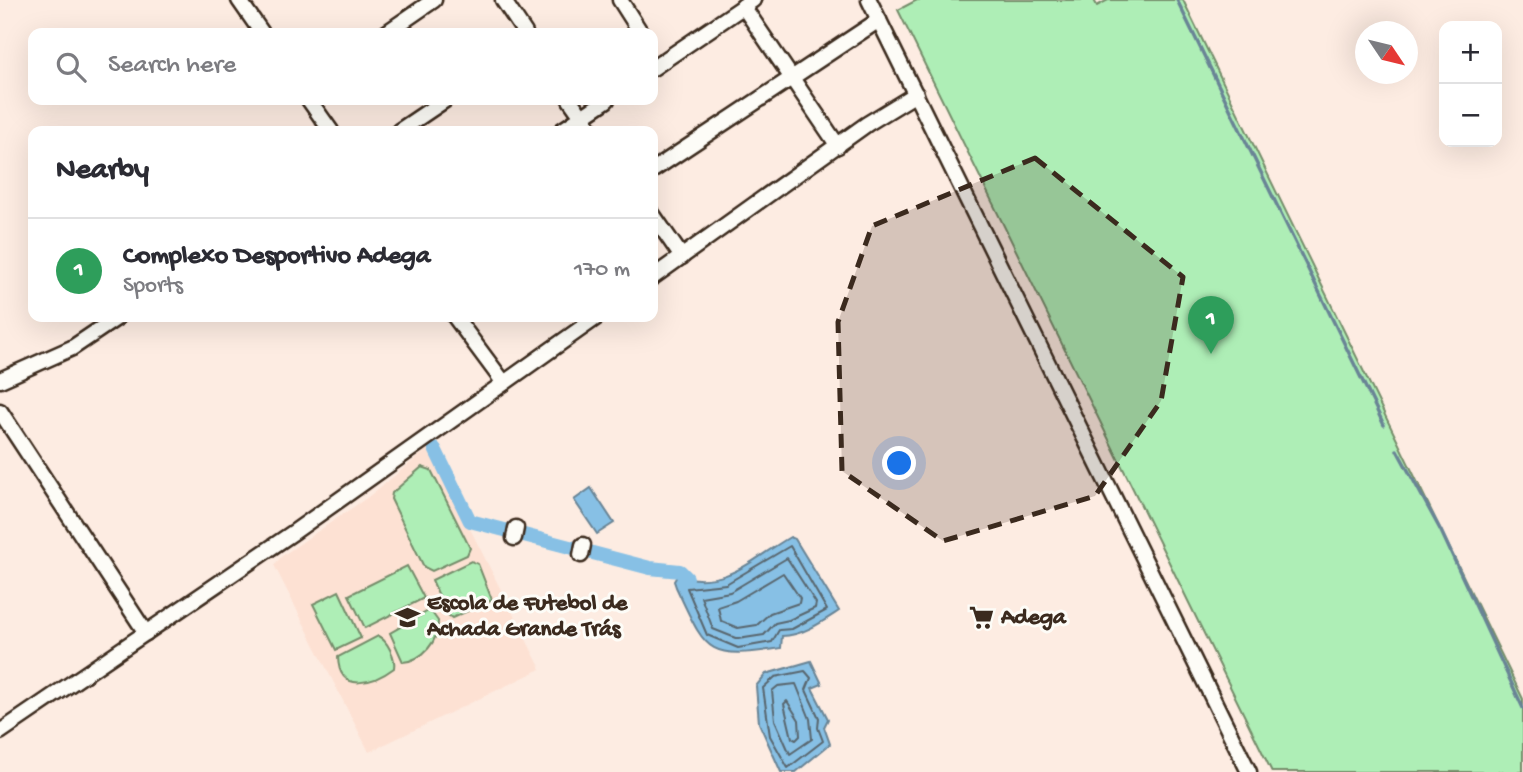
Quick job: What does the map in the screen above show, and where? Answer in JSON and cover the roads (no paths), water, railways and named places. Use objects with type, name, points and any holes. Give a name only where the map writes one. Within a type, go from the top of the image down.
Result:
[{"type":"street","points":[[239,0],[259,28]]},
{"type":"street","points":[[393,28],[434,0]]},
{"type":"street","points":[[503,0],[523,28]]},
{"type":"street","points":[[620,0],[638,28]]},
{"type":"street","points":[[869,0],[1248,772]]},
{"type":"street","points":[[658,58],[748,3],[791,77],[838,146]]},
{"type":"street","points":[[658,167],[879,20]]},
{"type":"street","points":[[658,274],[867,124],[916,94]]},
{"type":"street","points":[[313,105],[327,126]]},
{"type":"street","points":[[406,126],[438,105]]},
{"type":"street","points":[[573,105],[588,126]]},
{"type":"street","points":[[569,126],[600,105]]},
{"type":"street","points":[[658,222],[682,257]]},
{"type":"street","points":[[0,380],[72,348],[111,322]]},
{"type":"street","points":[[460,322],[503,383]]},
{"type":"street","points":[[0,732],[590,322]]},
{"type":"street","points":[[0,411],[146,633]]},
{"type":"water","points":[[591,488],[614,523],[597,534],[574,500]]},
{"type":"water","points":[[790,537],[795,539],[839,611],[804,631],[782,636],[781,648],[737,653],[712,647],[703,638],[686,609],[674,581],[677,576],[710,579],[724,576]]},
{"type":"water","points":[[811,661],[822,684],[812,688],[828,719],[824,727],[830,744],[796,772],[781,772],[759,723],[756,686],[766,674]]},
{"type":"waterway","points":[[1177,0],[1384,425]]},
{"type":"waterway","points":[[435,449],[470,521],[650,568],[680,571],[687,578]]},
{"type":"waterway","points":[[1397,450],[1441,531],[1523,708]]},
{"type":"place","name":"Complexo Desportivo Adega","points":[[1211,354]]},
{"type":"place","name":"Escola de Futebol de Achada Grande Trás","points":[[407,617]]},
{"type":"place","name":"Adega","points":[[981,618]]}]
